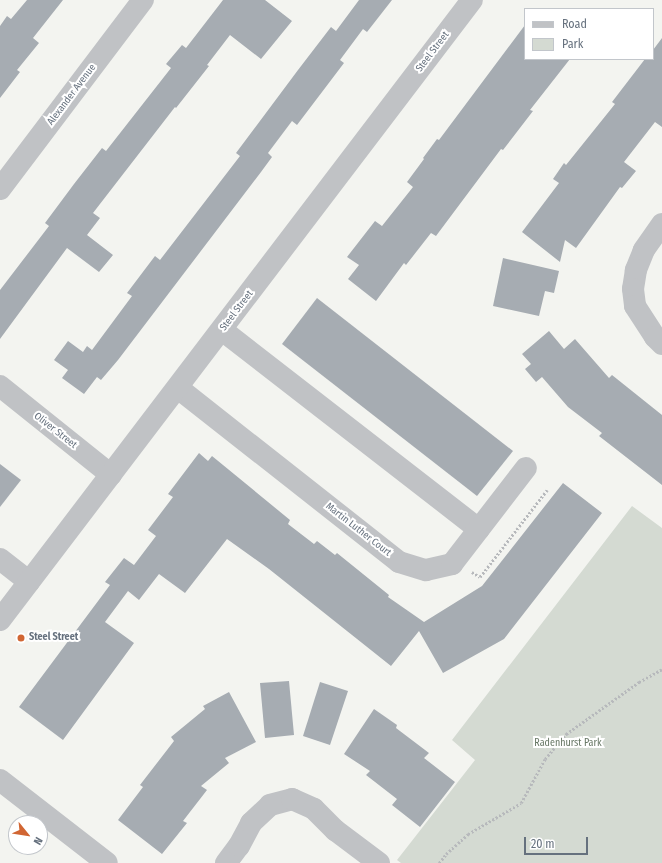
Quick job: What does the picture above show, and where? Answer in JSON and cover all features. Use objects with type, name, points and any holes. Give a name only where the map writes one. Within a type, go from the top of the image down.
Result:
[{"type":"street","name":"Alexander Avenue","points":[[0,189],[143,0]]},
{"type":"street","name":"Steel Street","points":[[0,620],[472,0]]},
{"type":"street","points":[[662,224],[644,250],[636,270],[633,288],[636,306],[655,337],[662,344]]},
{"type":"street","points":[[222,330],[479,530]]},
{"type":"street","name":"Oliver Street","points":[[0,386],[111,475]]},
{"type":"street","name":"Martin Luther Court","points":[[178,388],[399,562],[426,570],[452,564],[526,468]]},
{"type":"street","points":[[0,559],[29,582]]},
{"type":"street","points":[[0,780],[107,863]]},
{"type":"street","points":[[226,863],[239,846],[251,823],[270,805],[292,799],[314,809],[335,830],[379,863]]},
{"type":"path","points":[[439,863],[446,854],[468,834],[520,803],[545,759],[566,734],[639,682],[662,669]]},
{"type":"green space","name":"Radenhurst Park","points":[[632,506],[662,528],[662,863],[401,863],[397,860],[475,760],[452,740]]},
{"type":"building","points":[[27,0],[63,0],[33,38],[39,43],[17,70],[20,72],[0,98],[0,26],[7,16],[11,19]]},
{"type":"building","points":[[223,0],[265,0],[292,21],[261,59],[230,35],[207,65],[209,66],[176,108],[175,107],[93,213],[100,218],[87,235],[113,255],[99,272],[67,248],[0,339],[0,290],[49,226],[45,223],[74,184],[102,148],[106,151],[171,68],[166,64],[182,45],[186,48]]},
{"type":"building","points":[[359,0],[392,0],[367,32],[363,29],[340,60],[344,63],[297,125],[292,121],[268,153],[272,157],[261,172],[118,360],[101,380],[97,377],[84,394],[62,378],[68,370],[54,360],[68,341],[83,352],[87,346],[92,350],[132,296],[127,293],[155,256],[160,260],[240,156],[236,153],[298,70],[331,27],[336,31]]},
{"type":"building","points":[[524,26],[524,60],[569,60],[530,110],[533,111],[503,150],[501,149],[436,236],[431,233],[406,265],[404,263],[376,301],[348,279],[359,265],[347,257],[375,221],[382,226],[413,187],[407,182],[437,139],[439,140]]},
{"type":"building","points":[[662,38],[662,127],[655,122],[624,162],[636,171],[622,188],[620,187],[576,248],[565,240],[560,262],[522,232],[559,183],[553,179],[564,163],[566,165],[615,104],[612,102],[644,60],[654,60],[654,49]]},
{"type":"building","points":[[503,258],[559,271],[554,293],[545,291],[539,316],[493,306]]},
{"type":"building","points":[[317,298],[513,451],[477,496],[282,344]]},
{"type":"building","points":[[549,331],[564,349],[575,339],[609,378],[612,375],[662,415],[662,485],[599,436],[602,433],[568,407],[542,377],[536,382],[525,369],[531,364],[522,354]]},
{"type":"building","points":[[199,453],[208,461],[212,456],[290,520],[288,524],[314,544],[317,541],[335,555],[337,553],[389,595],[388,597],[424,622],[482,586],[563,483],[602,513],[504,639],[443,673],[419,631],[391,666],[269,569],[227,539],[185,593],[159,574],[139,600],[128,591],[105,622],[134,643],[63,740],[19,707],[110,585],[105,582],[124,558],[134,565],[156,536],[148,530],[173,497],[168,494]]},
{"type":"building","points":[[0,464],[21,480],[0,507]]},
{"type":"building","points":[[289,681],[294,735],[265,738],[260,683]]},
{"type":"building","points":[[320,682],[348,691],[330,745],[303,736]]},
{"type":"building","points":[[229,692],[256,742],[225,758],[229,763],[201,786],[207,790],[183,821],[187,823],[162,854],[118,820],[143,787],[140,785],[174,741],[171,737],[205,709],[203,706]]},
{"type":"building","points":[[374,709],[397,725],[396,728],[429,753],[424,758],[455,782],[420,827],[392,805],[397,799],[366,775],[370,771],[344,754]]},
{"type":"place","name":"Steel Street","points":[[21,638]]}]
